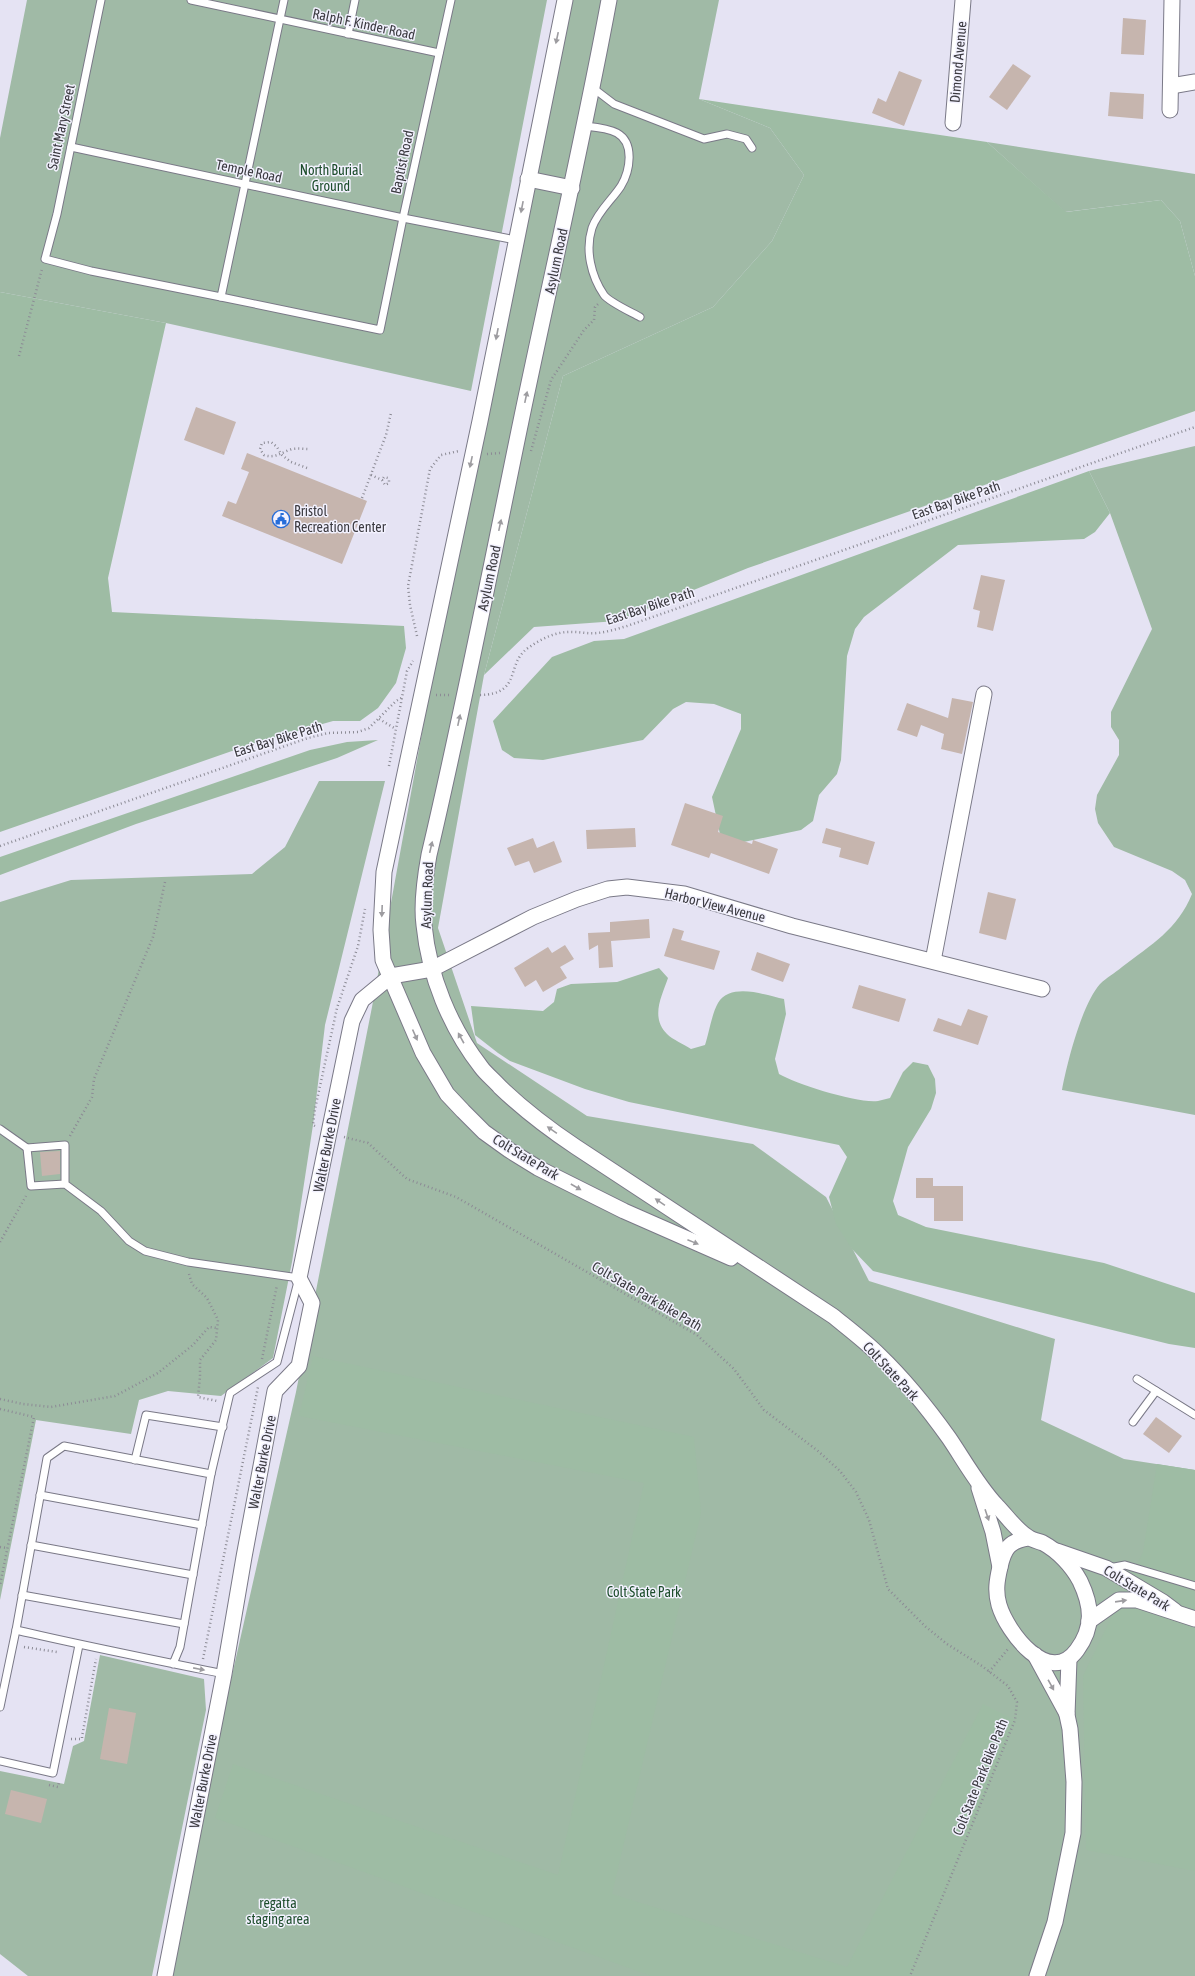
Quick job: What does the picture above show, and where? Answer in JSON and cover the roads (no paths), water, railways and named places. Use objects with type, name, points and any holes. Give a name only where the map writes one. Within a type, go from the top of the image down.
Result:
[{"type":"street","points":[[516,240],[565,0]]},
{"type":"street","name":"Asylum Road","points":[[432,969],[423,924],[425,875],[572,188],[593,88],[609,0]]},
{"type":"street","name":"Dimond Avenue","points":[[953,124],[963,0]]},
{"type":"street","points":[[1170,110],[1172,0]]},
{"type":"street","points":[[1171,86],[1195,82]]},
{"type":"street","points":[[528,180],[572,188]]},
{"type":"street","name":"Colt State Park","points":[[516,240],[480,421],[384,872],[381,930],[383,960],[391,976],[408,1021],[430,1067],[447,1094],[484,1132],[509,1150],[585,1192],[638,1218],[750,1267],[785,1286]]},
{"type":"street","points":[[933,961],[984,694]]},
{"type":"street","name":"Harbor View Avenue","points":[[391,976],[432,969],[533,917],[577,899],[608,889],[627,887],[684,894],[792,926],[1042,989]]},
{"type":"street","name":"Colt State Park","points":[[432,969],[446,1007],[464,1044],[481,1068],[515,1101],[543,1124],[576,1147],[785,1286],[833,1316],[881,1356],[904,1381],[948,1437],[995,1504],[1028,1538],[1053,1549],[1106,1568],[1163,1602],[1175,1611]]},
{"type":"street","name":"Walter Burke Drive","points":[[165,1976],[224,1674],[275,1391],[299,1366],[312,1303],[299,1278],[352,1021],[362,1000],[391,976]]},
{"type":"street","name":"Colt State Park","points":[[975,1477],[993,1532],[1000,1568]]},
{"type":"street","name":"Colt State Park","points":[[1028,1538],[1019,1539],[1007,1546],[996,1584],[999,1603],[1011,1630],[1017,1638],[1035,1655],[1049,1662],[1063,1662],[1069,1659],[1079,1647],[1087,1630],[1091,1613],[1080,1581],[1073,1569],[1053,1549]]},
{"type":"street","name":"Colt State Park","points":[[1089,1621],[1118,1600],[1137,1600],[1175,1611],[1195,1619]]},
{"type":"street","points":[[1035,1655],[1067,1715]]},
{"type":"street","points":[[1037,1976],[1055,1922],[1073,1833],[1074,1782],[1070,1729],[1067,1715],[1069,1659]]},
{"type":"lane","name":"Saint Mary Street","points":[[101,0],[45,259],[91,271],[221,297]]},
{"type":"lane","name":"Ralph F. Kinder Road","points":[[191,0],[439,53]]},
{"type":"lane","points":[[221,297],[284,0]]},
{"type":"lane","points":[[348,34],[355,0]]},
{"type":"lane","name":"Baptist Road","points":[[221,297],[380,330],[451,0]]},
{"type":"lane","points":[[593,88],[614,104],[668,126],[704,139],[727,134],[746,139],[752,148]]},
{"type":"lane","points":[[584,126],[617,133],[622,137],[628,148],[628,172],[621,186],[597,217],[592,229],[588,256],[593,272],[605,296],[640,317]]},
{"type":"lane","name":"Temple Road","points":[[70,147],[246,183],[403,218],[516,240]]},
{"type":"lane","points":[[0,1129],[27,1148],[65,1145],[65,1184]]},
{"type":"lane","points":[[27,1148],[31,1186],[65,1184],[101,1211],[129,1241],[145,1251],[188,1262],[299,1278],[277,1362],[230,1393],[211,1474],[180,1647],[173,1664]]},
{"type":"lane","points":[[1137,1379],[1195,1415]]},
{"type":"lane","points":[[1132,1422],[1156,1391]]},
{"type":"lane","points":[[135,1460],[146,1415],[223,1427]]},
{"type":"lane","points":[[0,1707],[16,1630],[47,1458],[64,1446],[211,1474]]},
{"type":"lane","points":[[40,1495],[202,1525]]},
{"type":"lane","points":[[31,1545],[193,1575]]},
{"type":"lane","points":[[1106,1568],[1125,1565],[1195,1586]]},
{"type":"lane","points":[[22,1595],[184,1624]]},
{"type":"lane","points":[[16,1630],[224,1674]]},
{"type":"lane","points":[[0,1761],[53,1773],[78,1644]]},
{"type":"place","name":"Bristol Recreation Center","points":[[281,519]]},
{"type":"park label","name":"North Burial Ground","points":[[331,178]]},
{"type":"park label","name":"regatta staging area","points":[[278,1912]]}]
